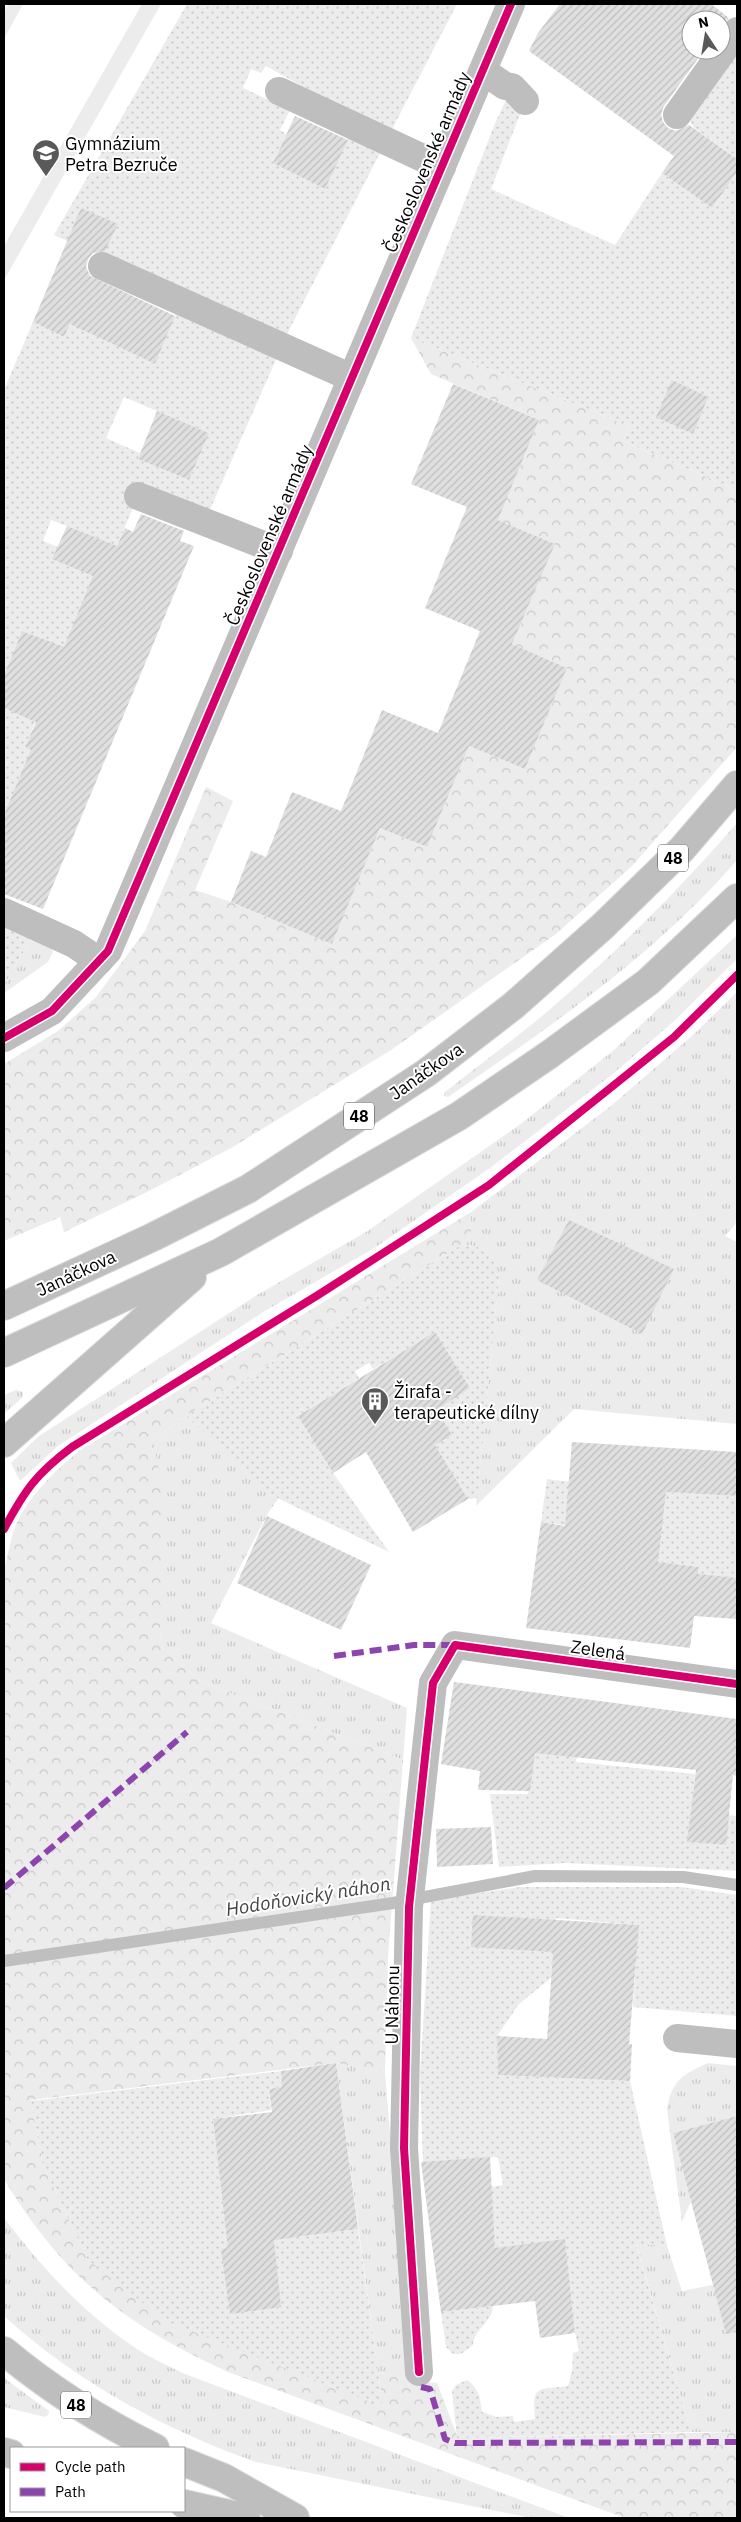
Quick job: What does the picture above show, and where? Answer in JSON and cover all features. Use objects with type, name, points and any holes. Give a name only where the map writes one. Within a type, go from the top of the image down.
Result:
[{"type":"main road","name":"Československé armády","points":[[4,1038],[52,1011],[108,951],[511,4]]},
{"type":"main road","points":[[677,115],[737,31]]},
{"type":"main road","points":[[483,71],[505,86],[512,87],[525,101]]},
{"type":"main road","points":[[279,92],[442,167]]},
{"type":"main road","points":[[102,266],[352,378]]},
{"type":"main road","points":[[138,496],[279,551]]},
{"type":"main road","name":"Janáčkova","points":[[4,1306],[89,1267],[248,1189],[426,1073],[513,1006],[603,926],[682,849],[737,785]]},
{"type":"main road","points":[[4,1353],[164,1281],[221,1252],[459,1116],[550,1054],[648,982],[737,898]]},
{"type":"main road","points":[[4,912],[74,944],[99,961]]},
{"type":"main road","points":[[4,1443],[221,1252]]},
{"type":"main road","name":"48","points":[[4,1291],[89,1267]]},
{"type":"main road","name":"Zelená","points":[[455,1645],[737,1684]]},
{"type":"main road","name":"U Náhonu","points":[[419,2372],[404,2148],[410,1895],[433,1683],[455,1645]]},
{"type":"main road","points":[[677,2038],[737,2044]]},
{"type":"main road","name":"48","points":[[4,2351],[46,2386],[112,2427],[153,2447]]},
{"type":"main road","points":[[185,2462],[224,2478],[295,2518]]},
{"type":"main road","points":[[185,2504],[246,2518]]},
{"type":"green space","points":[[8,4],[23,4],[4,39],[4,12]]},
{"type":"green space","points":[[142,4],[161,4],[4,280],[4,246]]},
{"type":"green space","points":[[187,4],[457,4],[389,135],[266,66],[261,73],[251,69],[243,88],[290,110],[280,130],[286,134],[273,163],[325,189],[349,137],[380,153],[285,338],[54,235]]},
{"type":"green space","points":[[737,54],[737,159],[694,128],[689,119]]},
{"type":"green space","points":[[507,98],[522,109],[491,189],[615,245],[662,173],[712,208],[737,172],[737,490],[623,441],[630,426],[411,338],[496,121]]},
{"type":"green space","points":[[177,311],[278,355],[208,514],[138,496],[108,567],[87,592],[25,747],[32,751],[5,816],[4,708],[9,698],[4,696],[4,390],[33,322],[64,337],[71,322],[91,334],[155,364]],"holes":[[[124,397],[209,433],[189,480],[138,459],[140,453],[106,438]],[[51,520],[85,533],[58,547],[43,541]],[[22,631],[57,645],[10,661]]]},
{"type":"green space","points":[[411,338],[630,426],[623,441],[737,490],[737,747],[632,866],[556,934],[391,1050],[231,1148],[149,1191],[64,1232],[60,1217],[4,1241],[4,1064],[58,1031],[96,997],[145,931],[206,787],[233,801],[195,890],[231,902],[332,944],[380,828],[427,847],[469,746],[525,769],[567,668],[512,644],[555,544],[498,520],[539,420],[431,374]]},
{"type":"green space","points":[[737,823],[737,860],[672,927],[637,958],[563,1016],[448,1097],[444,1096],[445,1092],[541,1017],[593,972],[667,899]]},
{"type":"green space","points":[[4,926],[31,938],[4,986]]},
{"type":"green space","points":[[737,935],[737,959],[673,1022],[614,1073],[490,1168],[376,1247],[265,1311],[58,1446],[20,1481],[11,1463],[39,1436],[257,1295],[366,1232],[522,1123],[614,1050]]},
{"type":"green space","points":[[31,938],[51,946],[53,952],[48,962],[4,993],[4,986]]},
{"type":"green space","points":[[737,992],[737,1214],[735,1225],[725,1236],[737,1242],[737,1424],[574,1409],[476,1506],[499,1277],[495,1263],[487,1252],[476,1246],[461,1245],[471,1235],[471,1212],[611,1106],[693,1035]]},
{"type":"green space","points":[[471,1212],[471,1235],[461,1245],[186,1416],[153,1441],[164,1493],[160,1597],[161,1646],[200,1681],[403,1760],[388,1957],[385,2072],[336,2063],[31,2100],[43,2165],[88,2260],[383,2406],[378,2372],[410,2381],[437,2383],[458,2438],[737,2432],[737,2518],[625,2518],[228,2372],[157,2335],[127,2316],[99,2294],[49,2244],[4,2179],[4,1570],[16,1525],[21,1514],[35,1494],[79,1451]]},
{"type":"green space","points":[[461,1245],[476,1246],[487,1252],[495,1263],[499,1277],[477,1498],[468,1499],[435,1445],[452,1435],[437,1410],[470,1388],[435,1333],[373,1369],[369,1363],[355,1371],[359,1378],[298,1416],[333,1473],[389,1552],[271,1495],[186,1416]]},
{"type":"green space","points":[[16,1390],[23,1392],[23,1397],[4,1414],[4,1395]]},
{"type":"green space","points":[[186,1416],[278,1499],[268,1513],[211,1623],[407,1708],[403,1760],[200,1681],[161,1646],[153,1441]]},
{"type":"green space","points":[[547,1479],[586,1484],[600,1530],[541,1522]]},
{"type":"green space","points":[[666,1492],[737,1496],[737,1578],[723,1577],[695,1599],[699,1567],[657,1562]]},
{"type":"green space","points":[[536,1734],[579,1738],[576,1762],[695,1774],[688,1842],[725,1845],[728,1815],[737,1816],[737,1871],[565,1863],[499,1867],[490,1794],[528,1794]]},
{"type":"green space","points":[[520,1887],[681,1887],[737,1895],[737,2016],[633,2007],[638,1925],[556,1918],[551,1978],[519,2004],[497,2036],[498,2075],[630,2081],[667,2246],[636,2244],[691,2432],[457,2438],[452,2391],[456,2385],[467,2380],[474,2386],[482,2412],[497,2417],[513,2416],[514,2422],[535,2419],[534,2401],[536,2393],[542,2389],[568,2386],[572,2371],[573,2353],[579,2351],[575,2333],[565,2240],[495,2248],[491,2187],[503,2185],[498,2157],[423,2162],[420,2075],[431,1900]]},
{"type":"green space","points":[[336,2063],[385,2072],[410,2381],[378,2372]]},
{"type":"green space","points":[[708,2063],[737,2066],[737,2116],[673,2133],[691,2201],[682,2222],[667,2110],[675,2085],[685,2075]]},
{"type":"green space","points":[[281,2071],[282,2087],[269,2089],[271,2110],[213,2119],[222,2196],[299,2237],[358,2229],[383,2407],[166,2321],[88,2260],[43,2165],[31,2101]]},
{"type":"green space","points":[[4,2218],[49,2273],[81,2305],[117,2335],[155,2359],[185,2374],[569,2518],[531,2518],[256,2462],[188,2435],[155,2419],[122,2401],[61,2362],[31,2340],[4,2316]]},
{"type":"green space","points":[[636,2243],[667,2246],[682,2291],[737,2280],[737,2432],[691,2432]]},
{"type":"green space","points":[[493,2306],[492,2312],[476,2335],[473,2345],[461,2354],[453,2354],[446,2347],[441,2312]]},
{"type":"green space","points":[[4,2378],[49,2411],[48,2415],[45,2417],[4,2407]]},
{"type":"building","points":[[560,4],[711,4],[719,10],[681,10],[681,60],[697,60],[664,106],[661,114],[663,122],[668,128],[676,131],[689,125],[737,159],[737,172],[712,208],[662,173],[674,156],[529,51],[538,33]]},
{"type":"building","points":[[295,116],[348,140],[325,189],[273,163]]},
{"type":"building","points":[[81,208],[118,224],[105,251],[93,253],[88,259],[86,267],[90,276],[175,316],[155,364],[70,324],[64,337],[33,322]]},
{"type":"building","points":[[672,380],[708,397],[693,434],[656,417]]},
{"type":"building","points":[[453,384],[539,420],[498,520],[555,544],[512,644],[567,668],[525,769],[469,746],[427,847],[380,828],[332,944],[231,902],[251,851],[266,857],[292,792],[341,811],[382,710],[438,733],[480,631],[425,608],[467,507],[411,484]]},
{"type":"building","points":[[157,411],[209,433],[189,480],[138,459]]},
{"type":"building","points":[[141,514],[184,531],[180,541],[194,546],[43,909],[4,894],[4,815],[31,750],[25,747],[36,722],[4,708],[4,676],[22,631],[64,647],[93,576],[52,559],[67,526],[117,546],[125,528],[133,532]]},
{"type":"building","points":[[569,1220],[674,1269],[642,1334],[537,1280]]},
{"type":"building","name":"Žirafa - terapeutické dílny","points":[[435,1332],[470,1388],[437,1410],[452,1435],[435,1445],[468,1499],[413,1532],[366,1452],[333,1473],[298,1416]]},
{"type":"building","points":[[572,1442],[737,1452],[737,1496],[666,1492],[658,1562],[699,1567],[698,1574],[737,1578],[737,1619],[694,1616],[690,1648],[526,1628],[541,1522],[565,1526]]},
{"type":"building","points":[[267,1516],[371,1565],[341,1630],[237,1583]]},
{"type":"building","points":[[454,1682],[737,1719],[737,1776],[733,1775],[726,1845],[687,1842],[696,1770],[535,1753],[530,1791],[478,1790],[480,1771],[441,1764]]},
{"type":"building","points":[[491,1827],[493,1864],[437,1867],[436,1829]]},
{"type":"building","points":[[473,1915],[639,1925],[629,2044],[632,2044],[630,2081],[498,2075],[497,2036],[547,2039],[553,1952],[471,1947]]},
{"type":"building","points":[[336,2063],[358,2229],[274,2240],[281,2307],[230,2314],[221,2249],[228,2248],[213,2119],[272,2112],[269,2089],[282,2087],[281,2071]]},
{"type":"building","points":[[737,2116],[737,2332],[726,2334],[673,2133]]},
{"type":"building","points":[[490,2157],[495,2248],[565,2239],[575,2333],[540,2338],[535,2301],[441,2312],[421,2162]]},
{"type":"waterway","name":"Hodoňovický náhon","points":[[4,1961],[393,1903],[535,1876],[683,1877],[737,1885]]},
{"type":"marked path","points":[[334,1656],[414,1645],[455,1645]]},
{"type":"marked path","points":[[4,1888],[187,1732]]},
{"type":"marked path","points":[[421,2387],[430,2389],[445,2439],[455,2443],[737,2442]]},
{"type":"cycle path","points":[[4,1038],[52,1011],[108,951],[511,4]]},
{"type":"cycle path","points":[[4,1529],[32,1484],[49,1466],[72,1447],[318,1295],[489,1185],[674,1037],[737,975]]},
{"type":"cycle path","points":[[419,2372],[404,2148],[409,1907],[433,1683],[455,1645],[737,1684]]},
{"type":"place","name":"Gymnázium Petra Bezruče","points":[[46,177]]},
{"type":"place","name":"Žirafa - terapeutické dílny","points":[[375,1425]]}]
